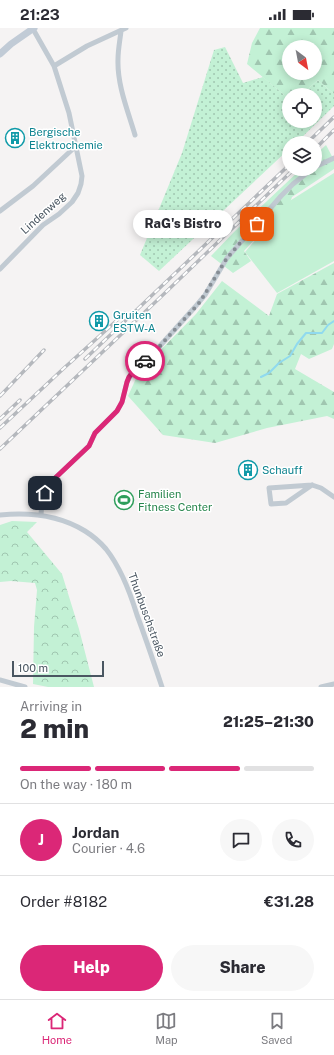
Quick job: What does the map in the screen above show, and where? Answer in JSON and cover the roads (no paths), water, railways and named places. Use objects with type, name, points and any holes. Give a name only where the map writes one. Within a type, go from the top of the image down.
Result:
[{"type":"main road","points":[[0,54],[11,44],[34,28]]},
{"type":"street","name":"Lindenweg","points":[[0,269],[43,225],[59,214],[72,202],[78,193],[81,184],[82,176],[69,113],[54,66],[34,28]]},
{"type":"street","points":[[54,66],[87,46],[123,29]]},
{"type":"street","points":[[123,29],[118,59],[119,75],[122,93],[135,135]]},
{"type":"street","points":[[0,211],[33,186],[76,146]]},
{"type":"street","points":[[322,164],[334,158]]},
{"type":"street","points":[[41,515],[42,501],[52,481],[89,446],[95,433],[117,411],[122,402],[127,382],[132,373],[159,347],[196,307],[227,258],[281,196],[303,176]]},
{"type":"street","points":[[312,485],[286,503],[271,504],[269,488],[312,485],[321,488],[334,497]]},
{"type":"street","name":"Thunbuschstraße","points":[[0,515],[24,514],[56,518],[69,522],[97,539],[112,556],[132,598],[162,687]]},
{"type":"street","points":[[0,680],[25,687]]},
{"type":"street","points":[[321,687],[334,684]]},
{"type":"waterway","points":[[261,377],[269,373],[279,363],[290,356],[306,333],[322,333],[328,325],[334,321]]},
{"type":"railway","points":[[314,136],[334,117]]},
{"type":"railway","points":[[322,142],[334,130]]},
{"type":"railway","points":[[85,359],[282,172]]},
{"type":"railway","points":[[0,449],[287,176]]},
{"type":"railway","points":[[0,428],[125,313]]},
{"type":"railway","points":[[0,396],[44,350]]},
{"type":"railway","points":[[0,419],[20,400]]},
{"type":"place","name":"Bergische Elektrochemie","points":[[15,138]]},
{"type":"place","name":"RaG's Bistro","points":[[257,224]]},
{"type":"place","name":"Gruiten ESTW-A","points":[[99,321]]},
{"type":"place","name":"Schauff","points":[[248,470]]},
{"type":"place","name":"Familien Fitness Center","points":[[124,500]]}]
